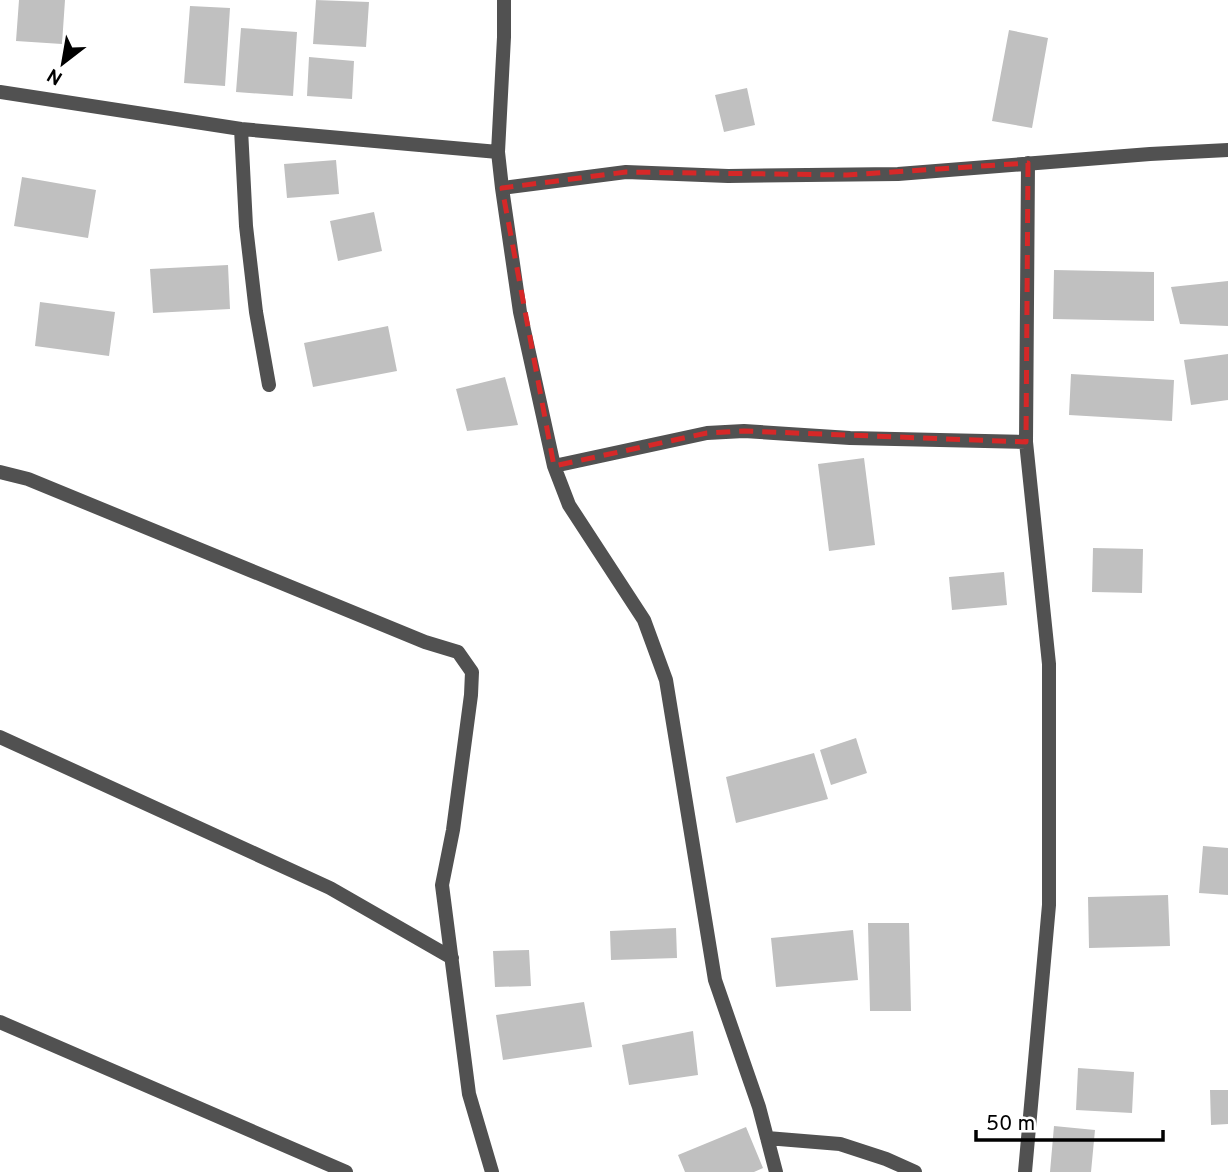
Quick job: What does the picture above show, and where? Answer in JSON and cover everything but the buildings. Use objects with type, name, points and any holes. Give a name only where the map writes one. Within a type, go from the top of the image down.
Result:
[{"type":"street","points":[[504,0],[498,152],[520,312],[554,466],[569,505],[644,620],[666,680],[715,980],[759,1107],[776,1172]]},
{"type":"street","points":[[0,92],[241,129],[498,152]]},
{"type":"street","points":[[241,129],[246,226],[269,385]]},
{"type":"street","points":[[502,188],[626,172],[728,176],[898,174],[1228,150]]},
{"type":"street","points":[[1025,1172],[1049,905],[1049,664],[1026,442],[1028,163]]},
{"type":"street","points":[[554,466],[707,433],[744,431],[850,438],[1026,442]]},
{"type":"street","points":[[0,472],[28,479],[425,642],[458,652],[472,672],[471,695],[453,830],[442,885],[469,1094],[492,1172]]},
{"type":"street","points":[[0,737],[330,888],[452,958]]},
{"type":"street","points":[[0,1022],[346,1172]]},
{"type":"street","points":[[767,1138],[840,1144],[915,1172]]},
{"type":"highlighted area","points":[[1028,163],[1026,442],[744,431],[707,433],[554,466],[502,188],[626,172],[847,175]]}]
